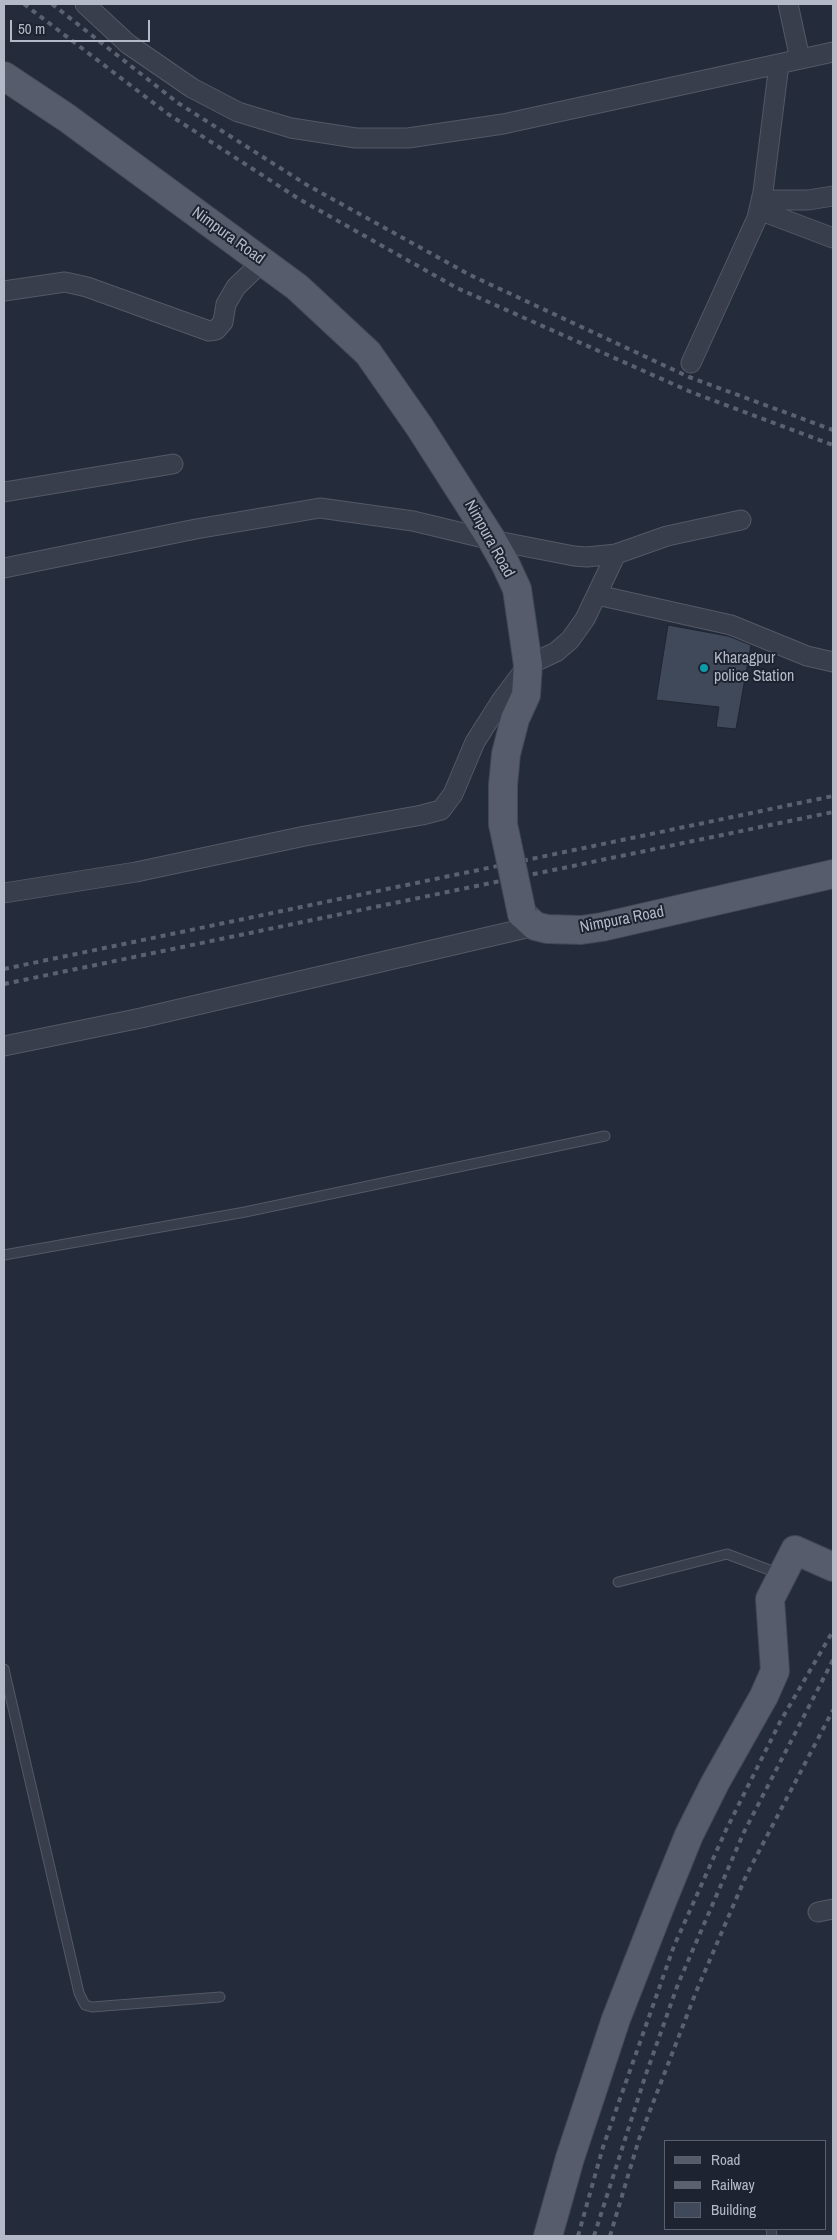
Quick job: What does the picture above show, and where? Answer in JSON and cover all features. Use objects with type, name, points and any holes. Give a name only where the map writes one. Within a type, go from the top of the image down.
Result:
[{"type":"main road","name":"Nimpura Road","points":[[4,76],[67,118],[297,287],[368,353],[424,434],[492,540],[505,562],[516,589],[528,665],[526,695],[515,719],[506,754],[503,785],[504,824],[529,920],[547,929],[581,930],[602,927],[833,874]]},
{"type":"main road","points":[[548,2236],[570,2158],[616,2019],[659,1909],[690,1835],[715,1783],[764,1696],[775,1671],[770,1599],[795,1550],[833,1567]]},
{"type":"street","points":[[86,4],[128,44],[192,88],[238,112],[291,128],[356,138],[408,138],[504,124],[833,52]]},
{"type":"street","points":[[788,4],[800,59]]},
{"type":"street","points":[[691,363],[760,205],[779,64]]},
{"type":"street","points":[[760,205],[833,196]]},
{"type":"street","points":[[760,205],[833,238]]},
{"type":"street","points":[[4,291],[65,282],[87,287],[209,330],[216,330],[222,322],[226,304],[236,287],[262,262]]},
{"type":"street","points":[[4,492],[173,464]]},
{"type":"street","points":[[4,568],[196,529],[320,508],[412,521],[492,540],[574,556],[597,557],[616,554],[667,536],[741,520]]},
{"type":"street","points":[[4,893],[136,872],[305,836],[441,810],[453,794],[475,742],[501,701],[528,665],[556,652],[570,640],[586,620],[616,554]]},
{"type":"street","points":[[597,595],[732,625],[807,656],[833,662]]},
{"type":"street","points":[[4,1046],[141,1018],[529,920]]},
{"type":"lane","points":[[4,1255],[245,1212],[605,1136]]},
{"type":"lane","points":[[618,1582],[727,1554],[783,1575]]},
{"type":"lane","points":[[4,1669],[79,1993],[85,2005],[92,2007],[220,1997]]},
{"type":"building","name":"Kharagpur police Station","points":[[668,625],[728,636],[751,645],[736,729],[716,727],[719,707],[656,700]]},
{"type":"railway","points":[[24,4],[168,114],[299,199],[457,288],[691,392],[833,445]]},
{"type":"railway","points":[[52,4],[178,103],[307,185],[470,275],[689,377],[833,430]]},
{"type":"railway","points":[[4,969],[833,796]]},
{"type":"railway","points":[[4,984],[833,812]]},
{"type":"railway","points":[[578,2236],[603,2147],[674,1946],[726,1830],[780,1722],[833,1631]]},
{"type":"railway","points":[[594,2236],[645,2077],[678,1984],[744,1832],[833,1660]]},
{"type":"railway","points":[[610,2236],[639,2139],[696,1992],[746,1876],[833,1710]]},
{"type":"place","name":"Kharagpur police Station","points":[[704,668]]}]
